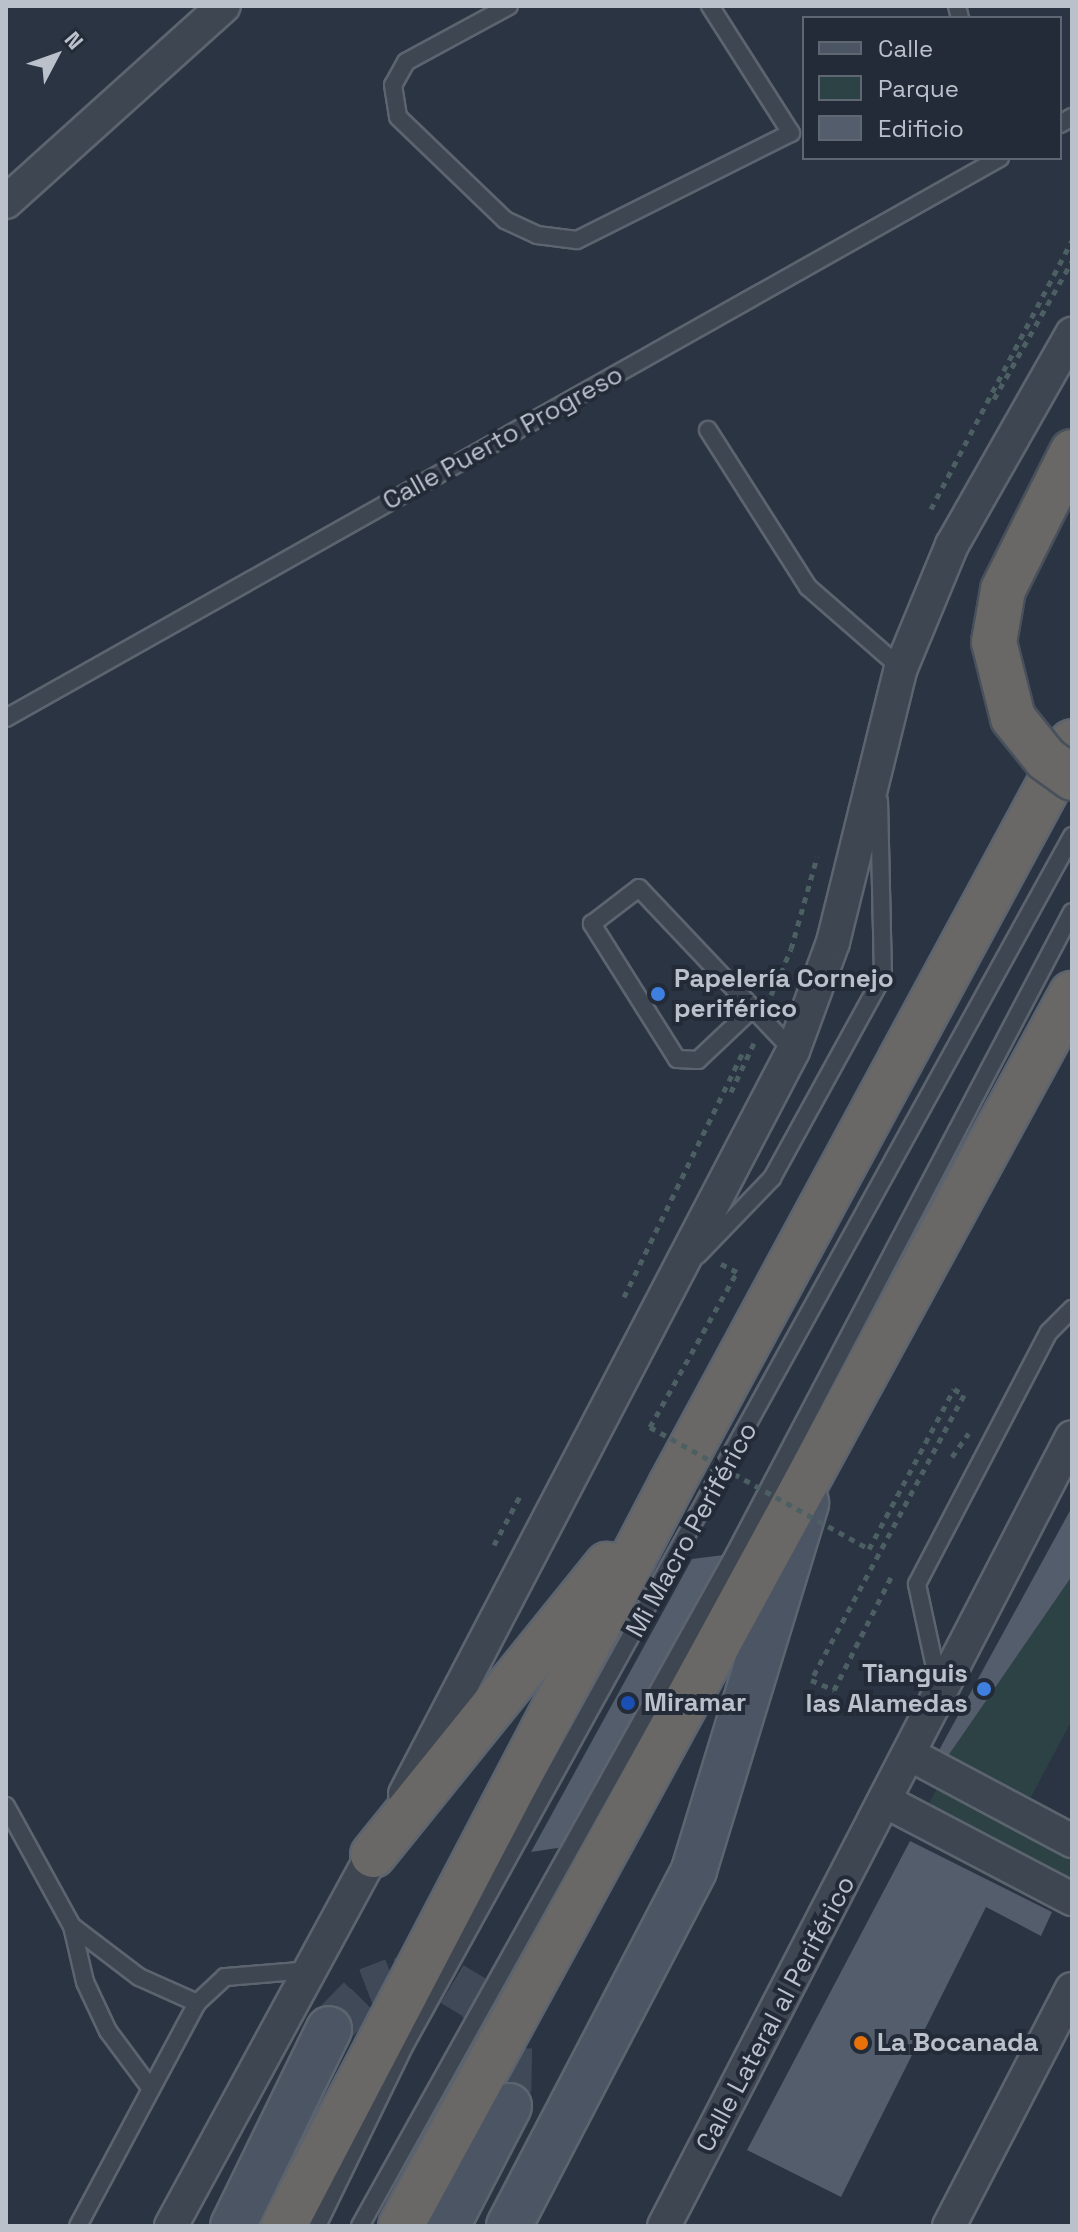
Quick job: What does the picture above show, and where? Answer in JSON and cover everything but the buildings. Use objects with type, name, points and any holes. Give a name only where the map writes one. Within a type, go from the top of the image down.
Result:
[{"type":"highway","points":[[1072,452],[1003,590],[994,642],[1013,718],[1046,759],[1072,778]]},
{"type":"highway","points":[[284,2226],[671,1485],[1072,742]]},
{"type":"highway","points":[[401,2226],[524,1993],[815,1476],[1072,994]]},
{"type":"highway","points":[[1021,1092],[1072,1036]]},
{"type":"highway","points":[[373,1855],[671,1485]]},
{"type":"main road","points":[[509,2226],[694,1870],[815,1476]]},
{"type":"main road","points":[[233,2226],[329,2029]]},
{"type":"main road","points":[[447,2226],[509,2106]]},
{"type":"street","points":[[6,202],[224,6]]},
{"type":"street","points":[[171,2226],[373,1855],[793,1051],[833,942],[878,771],[901,668],[952,545],[1072,334]]},
{"type":"street","name":"Calle Lateral al Periférico","points":[[664,2226],[887,1802],[940,1691],[1072,1437]]},
{"type":"street","points":[[911,1755],[1072,1841]]},
{"type":"street","points":[[887,1802],[1072,1899]]},
{"type":"street","points":[[949,2226],[1072,1989]]},
{"type":"lane","points":[[509,6],[406,62],[393,85],[398,117],[505,220],[537,235],[577,240],[798,131],[710,6]]},
{"type":"lane","name":"Calle Puerto Progreso","points":[[6,718],[996,160]]},
{"type":"lane","points":[[708,430],[808,587],[901,668]]},
{"type":"lane","points":[[673,1282],[772,1178],[883,976],[878,771]]},
{"type":"lane","name":"Mi Macro Periférico","points":[[317,2226],[405,2045],[1072,836]]},
{"type":"lane","points":[[758,1017],[698,1060],[677,1059],[592,924],[639,888],[793,1051]]},
{"type":"lane","name":"Mi Macro Periférico","points":[[360,2226],[735,1553],[1072,912]]},
{"type":"lane","points":[[940,1691],[917,1584],[1049,1332],[1072,1309]]},
{"type":"lane","points":[[6,1806],[72,1926],[85,1982],[108,2031],[151,2089]]},
{"type":"lane","points":[[72,1926],[139,1977],[197,2003]]},
{"type":"lane","points":[[78,2226],[197,2003],[225,1977],[310,1970]]},
{"type":"path","points":[[926,521],[1072,241]]},
{"type":"path","points":[[936,514],[1022,341],[1072,261]]},
{"type":"path","points":[[621,1311],[758,1017],[798,952],[825,842]]},
{"type":"path","points":[[714,1277],[721,1263],[737,1272],[650,1427],[869,1549],[954,1389],[964,1395],[811,1680],[834,1690]]},
{"type":"path","points":[[488,1558],[523,1491]]},
{"type":"path","points":[[494,1562],[531,1492]]},
{"type":"green space","points":[[1072,1576],[1072,1720],[1030,1799],[948,1756]]},
{"type":"green space","points":[[937,1788],[1072,1859],[1072,1889],[924,1813]]},
{"type":"tunnel","points":[[329,2029],[367,1990],[393,1980],[452,1984],[477,1999],[510,2048],[509,2106]]},
{"type":"place","name":"Papelería Cornejo periférico","points":[[658,994]]},
{"type":"place","name":"Tianguis las Alamedas","points":[[984,1689]]},
{"type":"place","name":"Miramar","points":[[628,1703]]},
{"type":"place","name":"La Bocanada","points":[[861,2043]]}]
